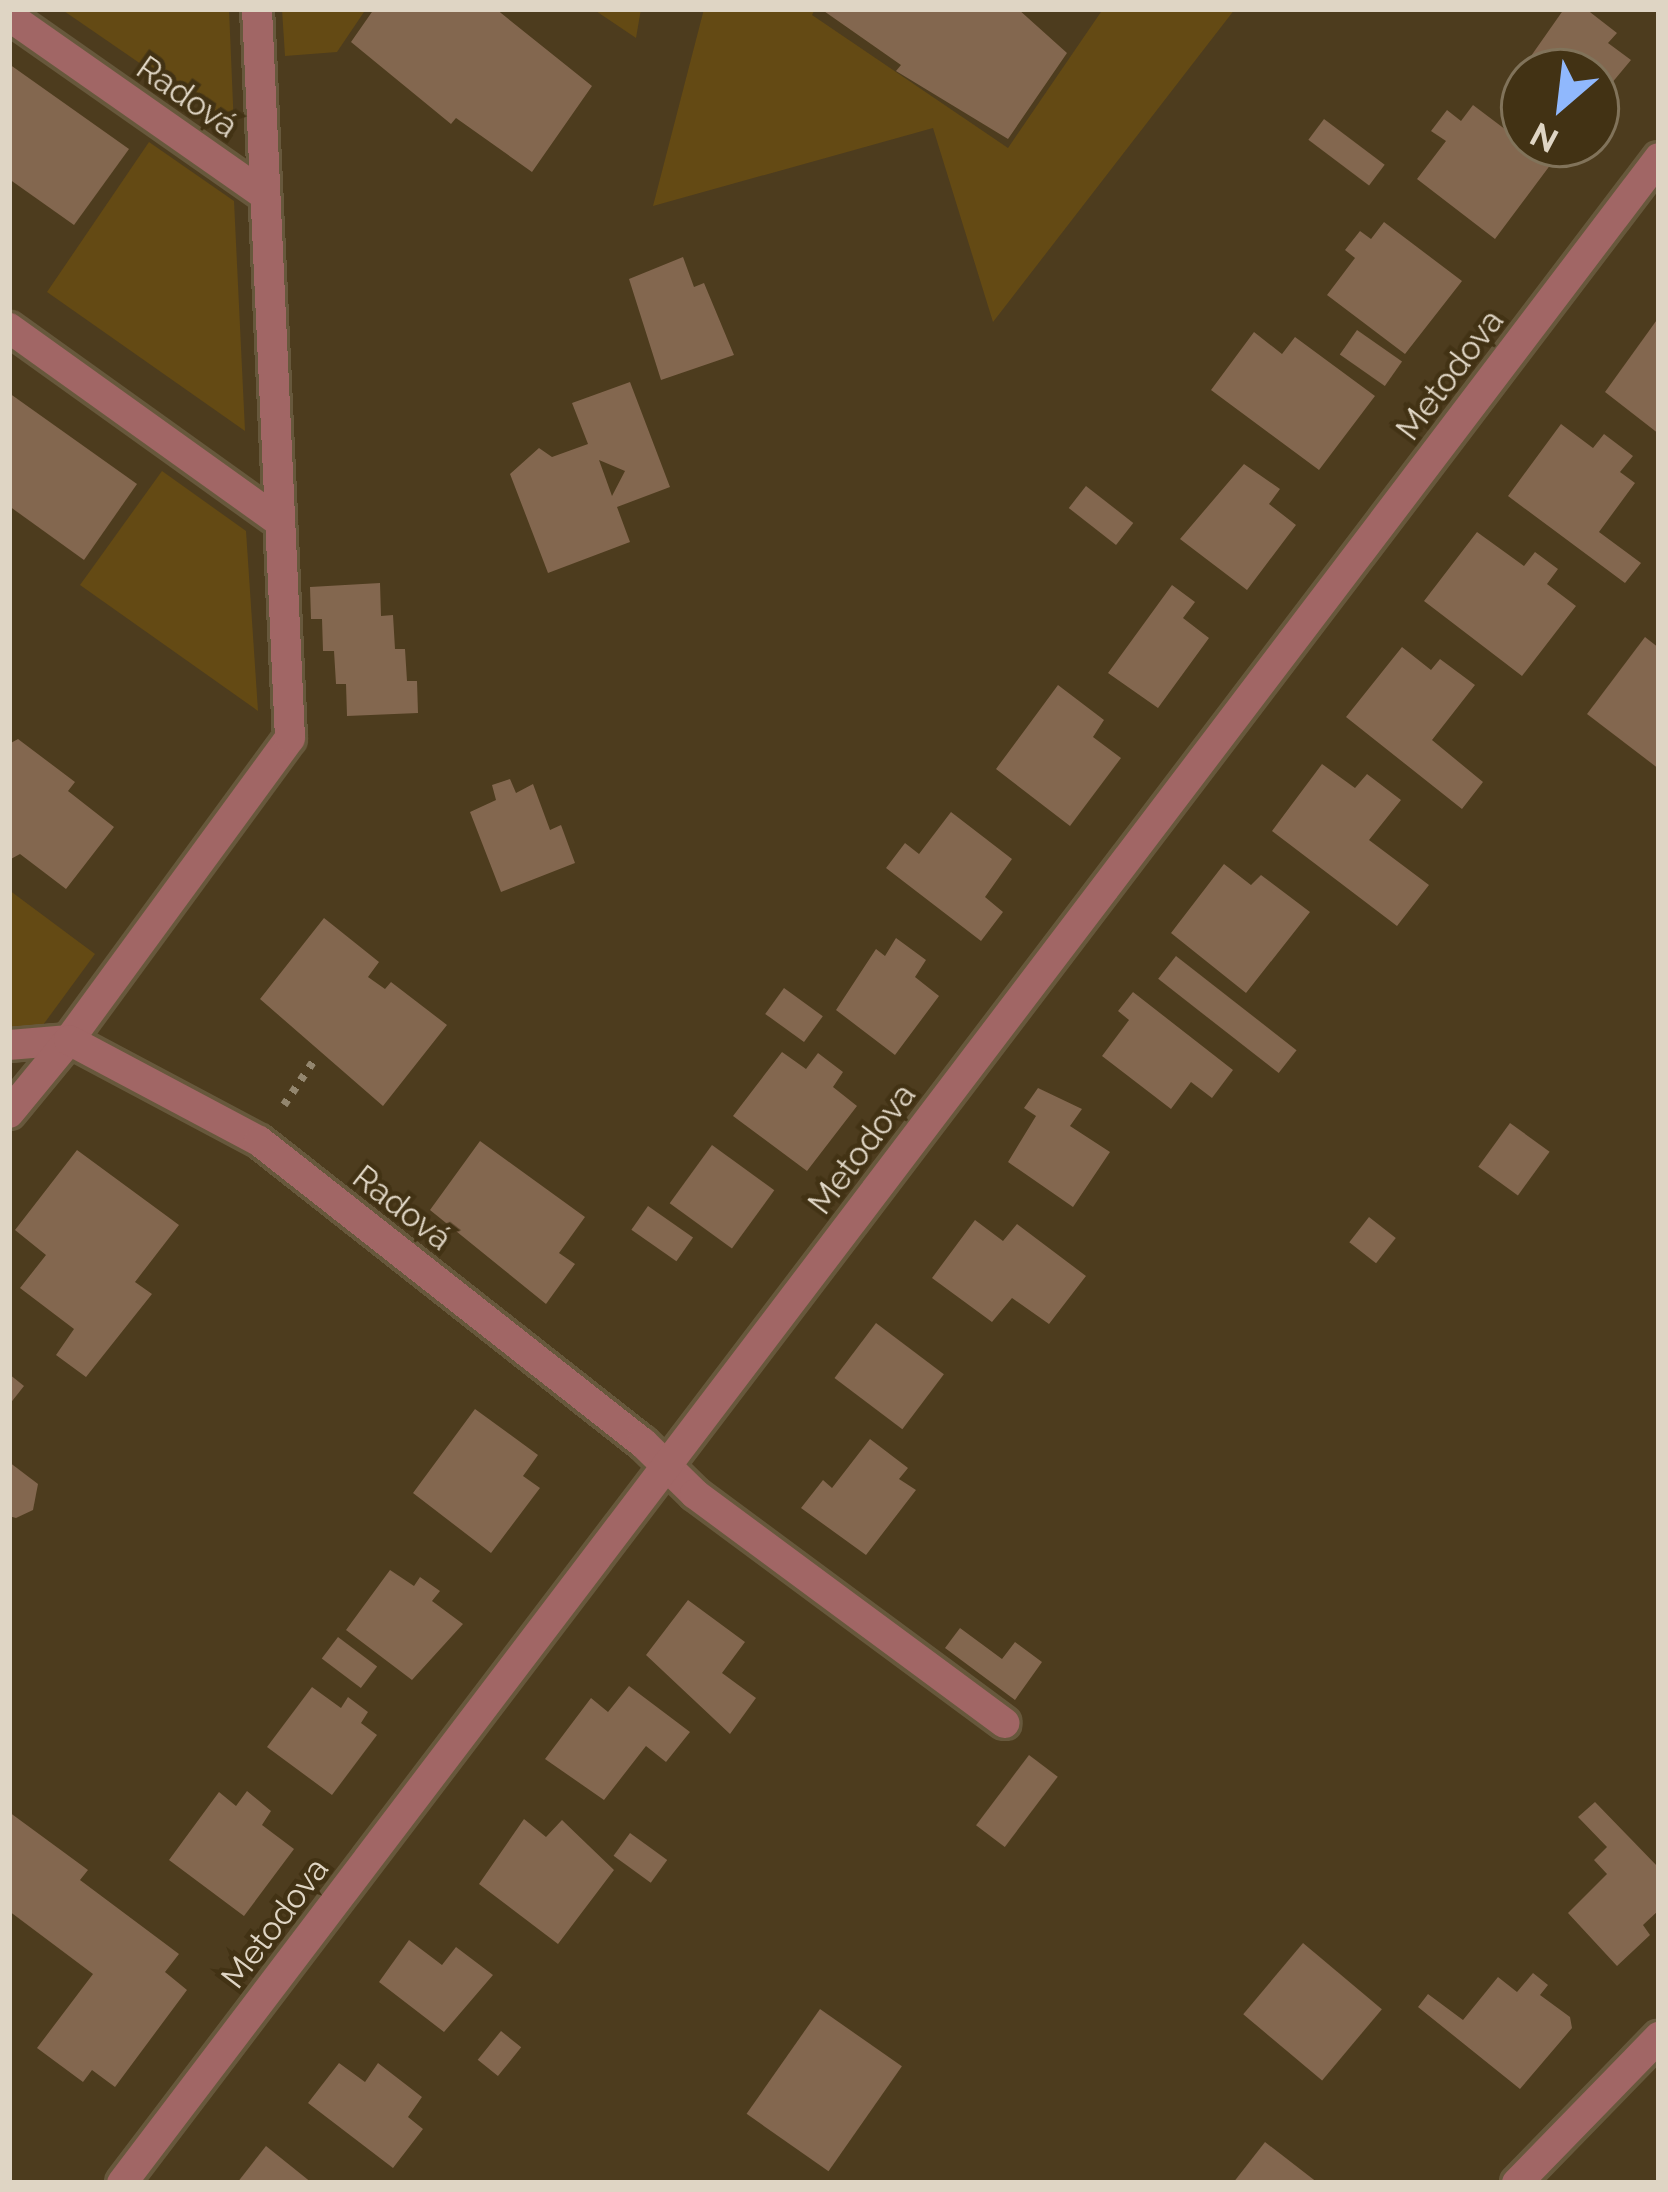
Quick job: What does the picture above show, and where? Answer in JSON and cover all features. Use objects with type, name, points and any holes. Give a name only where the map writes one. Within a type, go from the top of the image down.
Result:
[{"type":"street","name":"Radová","points":[[256,9],[290,738],[69,1040],[259,1142],[665,1468],[1004,1723]]},
{"type":"street","name":"Radová","points":[[9,16],[265,195]]},
{"type":"street","name":"Metodova","points":[[122,2183],[1659,158]]},
{"type":"street","points":[[9,328],[280,522]]},
{"type":"street","points":[[9,1046],[69,1040]]},
{"type":"street","points":[[9,1113],[69,1040]]},
{"type":"street","points":[[1517,2183],[1659,2037]]},
{"type":"path","points":[[259,1142],[317,1056]]},
{"type":"shaded area","points":[[61,9],[229,9],[234,128]]},
{"type":"shaded area","points":[[282,9],[366,9],[337,52],[285,56]]},
{"type":"shaded area","points":[[593,9],[641,9],[636,38]]},
{"type":"shaded area","points":[[704,9],[815,9],[812,15],[1008,148],[1103,9],[1235,9],[993,322],[933,128],[653,206]]},
{"type":"shaded area","points":[[149,142],[234,201],[245,431],[47,292]]},
{"type":"shaded area","points":[[162,471],[246,531],[258,711],[80,585]]},
{"type":"shaded area","points":[[9,890],[95,954],[43,1025],[9,1028]]},
{"type":"building","points":[[374,9],[496,9],[592,86],[532,172],[456,118],[451,124],[351,42]]},
{"type":"building","points":[[821,9],[1018,9],[1067,53],[1008,139],[896,71],[901,65]]},
{"type":"building","points":[[1564,9],[1586,9],[1617,33],[1608,43],[1615,48],[1537,48]]},
{"type":"building","points":[[1620,52],[1631,60],[1620,73]]},
{"type":"building","points":[[9,64],[129,149],[74,225],[9,179]]},
{"type":"building","points":[[1473,105],[1500,125],[1500,168],[1548,168],[1495,239],[1417,179],[1446,141],[1431,131],[1447,110],[1461,121]]},
{"type":"building","points":[[1324,119],[1385,165],[1369,186],[1308,140]]},
{"type":"building","points":[[1384,222],[1462,281],[1405,354],[1327,295],[1355,258],[1345,250],[1360,231],[1371,239]]},
{"type":"building","points":[[683,257],[694,287],[704,283],[734,355],[661,380],[629,279]]},
{"type":"building","points":[[1659,317],[1659,434],[1605,392]]},
{"type":"building","points":[[1357,330],[1402,362],[1385,386],[1340,355]]},
{"type":"building","points":[[1254,332],[1282,354],[1295,337],[1375,396],[1319,470],[1211,390]]},
{"type":"building","points":[[630,382],[670,487],[617,507],[630,542],[548,573],[510,474],[539,448],[552,457],[588,444],[572,403]],"holes":[[[599,460],[625,471],[612,496]]]},
{"type":"building","points":[[9,393],[137,484],[84,560],[9,506]]},
{"type":"building","points":[[1561,424],[1593,448],[1604,434],[1633,456],[1620,472],[1635,483],[1599,532],[1641,563],[1625,583],[1508,496]]},
{"type":"building","points":[[1244,464],[1280,489],[1269,504],[1296,525],[1247,590],[1180,539]]},
{"type":"building","points":[[1086,486],[1133,523],[1116,545],[1069,508]]},
{"type":"building","points":[[1477,532],[1524,566],[1535,552],[1558,569],[1547,584],[1576,606],[1522,676],[1424,601]]},
{"type":"building","points":[[380,583],[381,616],[393,615],[395,649],[405,649],[407,681],[417,681],[418,713],[347,716],[346,684],[336,684],[334,651],[323,651],[322,619],[311,619],[310,587]]},
{"type":"building","points":[[1172,585],[1195,602],[1183,618],[1209,638],[1158,708],[1108,673]]},
{"type":"building","points":[[1645,637],[1659,648],[1659,769],[1587,714]]},
{"type":"building","points":[[1402,647],[1431,670],[1440,659],[1475,685],[1432,740],[1483,782],[1462,809],[1346,717]]},
{"type":"building","points":[[1058,685],[1104,720],[1093,737],[1121,758],[1070,826],[996,769]]},
{"type":"building","points":[[18,739],[75,782],[68,791],[114,827],[66,889],[20,854],[9,860],[9,744]]},
{"type":"building","points":[[1322,764],[1355,788],[1367,774],[1401,800],[1369,840],[1429,885],[1397,926],[1272,831]]},
{"type":"building","points":[[510,779],[516,793],[533,784],[550,830],[561,825],[575,863],[501,892],[470,812],[496,800],[492,785]]},
{"type":"building","points":[[951,812],[1012,859],[985,897],[1003,912],[981,941],[886,868],[905,843],[919,854]]},
{"type":"building","points":[[1224,864],[1251,885],[1261,875],[1310,912],[1246,993],[1171,933]]},
{"type":"building","points":[[324,918],[379,962],[368,977],[385,989],[391,982],[447,1025],[383,1106],[260,999]]},
{"type":"building","points":[[896,938],[926,960],[915,977],[939,996],[895,1055],[836,1010],[876,949],[885,956]]},
{"type":"building","points":[[1176,956],[1297,1050],[1279,1073],[1158,979]]},
{"type":"building","points":[[784,988],[823,1016],[804,1042],[765,1014]]},
{"type":"building","points":[[1133,992],[1233,1070],[1212,1098],[1191,1082],[1171,1109],[1102,1056],[1129,1020],[1118,1011]]},
{"type":"building","points":[[782,1052],[806,1069],[818,1053],[843,1072],[833,1087],[857,1106],[807,1171],[733,1116]]},
{"type":"building","points":[[1038,1088],[1082,1109],[1070,1126],[1110,1152],[1073,1207],[1008,1162],[1036,1116],[1024,1108]]},
{"type":"building","points":[[1510,1123],[1550,1152],[1518,1195],[1478,1167]]},
{"type":"building","points":[[480,1141],[585,1217],[559,1253],[575,1264],[546,1304],[430,1210]]},
{"type":"building","points":[[712,1145],[774,1190],[732,1249],[670,1203]]},
{"type":"building","points":[[77,1150],[179,1225],[135,1282],[152,1294],[86,1377],[56,1355],[74,1329],[20,1288],[46,1255],[15,1230]]},
{"type":"building","points":[[648,1206],[693,1238],[676,1261],[631,1230]]},
{"type":"building","points":[[1369,1217],[1396,1238],[1376,1263],[1349,1242]]},
{"type":"building","points":[[975,1220],[1003,1241],[1017,1224],[1086,1276],[1049,1324],[1012,1298],[992,1322],[932,1278]]},
{"type":"building","points":[[876,1323],[944,1374],[902,1429],[834,1378]]},
{"type":"building","points":[[9,1374],[24,1386],[9,1405]]},
{"type":"building","points":[[475,1409],[538,1455],[523,1476],[540,1488],[491,1553],[413,1493]]},
{"type":"building","points":[[870,1439],[908,1468],[899,1479],[916,1490],[866,1555],[801,1508],[823,1480],[832,1488]]},
{"type":"building","points":[[9,1462],[38,1484],[33,1510],[16,1518],[9,1516]]},
{"type":"building","points":[[390,1570],[414,1586],[420,1577],[440,1591],[432,1601],[463,1624],[412,1680],[346,1630]]},
{"type":"building","points":[[688,1600],[745,1642],[722,1673],[756,1698],[730,1734],[646,1655]]},
{"type":"building","points":[[960,1628],[1002,1659],[1015,1642],[1042,1662],[1015,1700],[945,1648]]},
{"type":"building","points":[[338,1637],[377,1666],[361,1688],[322,1659]]},
{"type":"building","points":[[629,1686],[690,1732],[666,1762],[646,1746],[604,1800],[545,1759],[591,1698],[608,1712]]},
{"type":"building","points":[[312,1687],[341,1708],[348,1697],[368,1712],[361,1723],[377,1735],[332,1795],[267,1747]]},
{"type":"building","points":[[1029,1755],[1058,1777],[1005,1847],[976,1825]]},
{"type":"building","points":[[247,1791],[271,1811],[262,1825],[294,1849],[244,1916],[169,1860],[219,1792],[236,1806]]},
{"type":"building","points":[[1595,1802],[1659,1868],[1659,1910],[1643,1925],[1650,1935],[1617,1966],[1568,1913],[1607,1874],[1594,1860],[1607,1847],[1578,1817]]},
{"type":"building","points":[[9,1812],[88,1870],[80,1880],[179,1954],[165,1972],[187,1990],[115,2087],[92,2070],[83,2082],[37,2048],[93,1974],[9,1911]]},
{"type":"building","points":[[524,1819],[546,1837],[562,1820],[614,1870],[558,1944],[479,1884]]},
{"type":"building","points":[[630,1833],[667,1860],[651,1883],[614,1856]]},
{"type":"building","points":[[409,1940],[442,1965],[456,1947],[493,1975],[444,2032],[379,1982]]},
{"type":"building","points":[[1303,1943],[1382,2009],[1322,2080],[1243,2014]]},
{"type":"building","points":[[1533,1973],[1548,1985],[1540,1995],[1570,2017],[1572,2028],[1520,2089],[1418,2007],[1428,1994],[1463,2020],[1498,1977],[1517,1992]]},
{"type":"building","points":[[820,2009],[902,2066],[828,2171],[747,2114]]},
{"type":"building","points":[[501,2031],[521,2047],[498,2076],[478,2060]]},
{"type":"building","points":[[339,2063],[365,2082],[378,2063],[422,2097],[408,2117],[423,2129],[393,2168],[308,2103]]},
{"type":"building","points":[[1265,2142],[1318,2183],[1233,2183]]},
{"type":"building","points":[[266,2146],[312,2183],[237,2183]]}]
